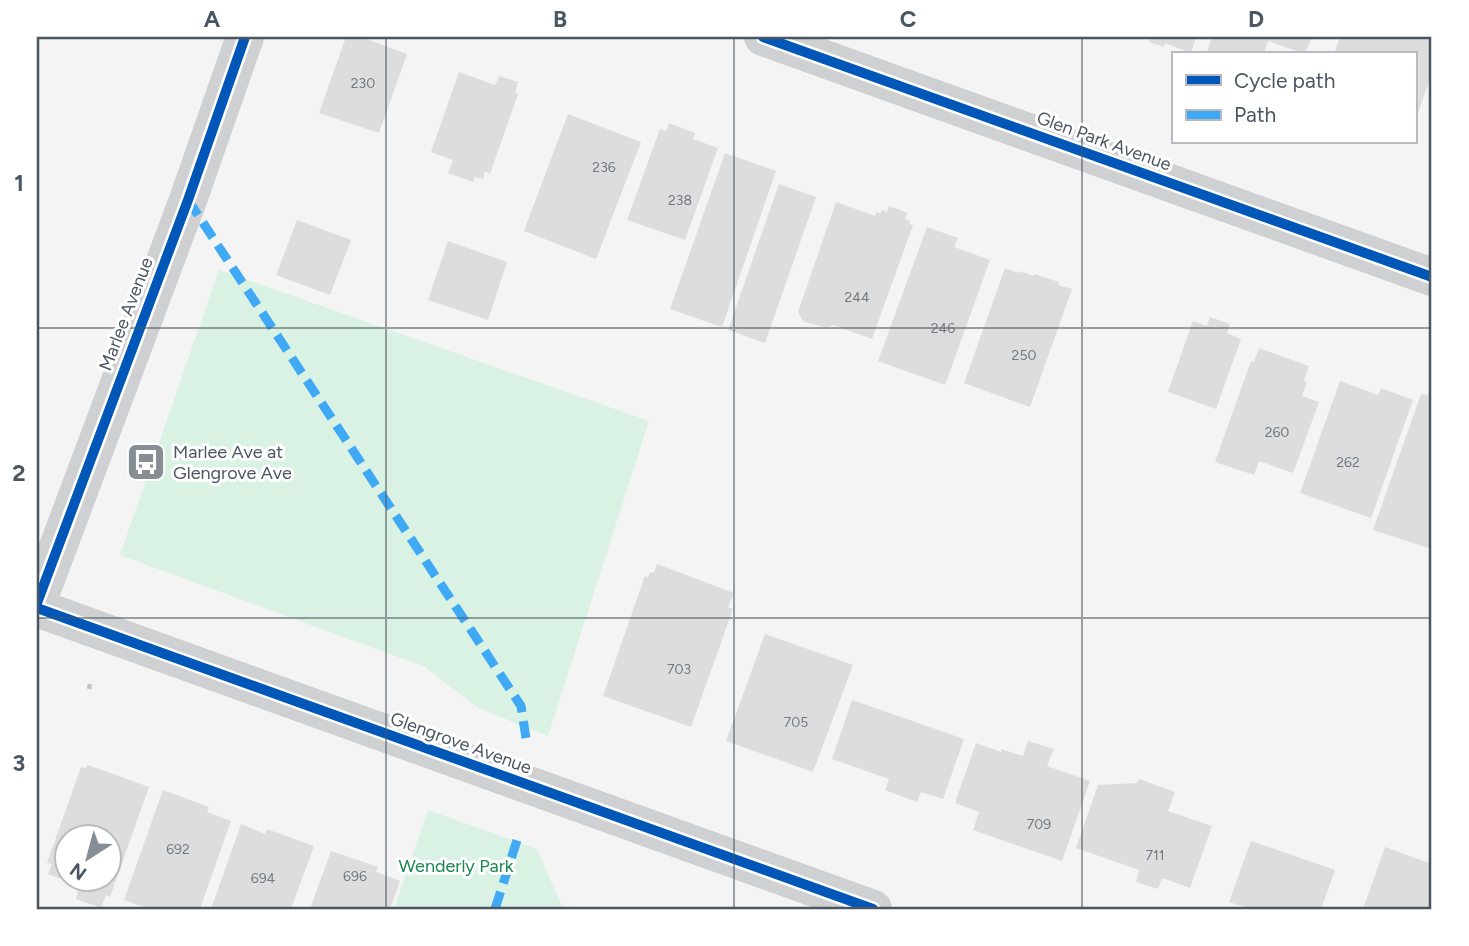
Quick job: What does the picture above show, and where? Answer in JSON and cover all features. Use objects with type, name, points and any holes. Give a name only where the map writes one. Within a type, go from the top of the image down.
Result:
[{"type":"street","name":"Marlee Avenue","points":[[37,603],[188,200],[245,37]]},
{"type":"street","name":"Glen Park Avenue","points":[[763,37],[1432,277]]},
{"type":"street","name":"Glengrove Avenue","points":[[37,608],[873,909]]},
{"type":"green space","points":[[219,270],[649,421],[548,736],[478,708],[425,667],[120,555]]},
{"type":"green space","name":"Wenderly Park","points":[[428,810],[537,849],[563,909],[394,909]]},
{"type":"building","points":[[346,37],[361,37],[407,54],[379,133],[319,113]]},
{"type":"building","points":[[1151,37],[1196,37],[1191,52],[1165,43],[1164,47],[1149,42]]},
{"type":"building","points":[[1212,37],[1312,37],[1306,52],[1268,41],[1265,52],[1207,52]]},
{"type":"building","points":[[1340,37],[1432,37],[1432,72],[1416,119],[1416,52],[1335,52]]},
{"type":"building","points":[[459,72],[495,85],[499,76],[518,82],[515,93],[518,94],[490,174],[485,171],[483,179],[475,177],[473,182],[448,173],[453,160],[431,152]]},
{"type":"building","points":[[568,114],[641,142],[596,259],[524,231]]},
{"type":"building","points":[[669,123],[695,133],[693,139],[718,148],[685,240],[627,220],[660,129],[666,131]]},
{"type":"building","points":[[725,153],[776,171],[722,327],[670,309]]},
{"type":"building","points":[[779,184],[816,197],[765,343],[728,330]]},
{"type":"building","points":[[836,202],[875,216],[876,212],[881,213],[881,210],[887,212],[889,206],[908,213],[905,219],[913,225],[872,339],[833,325],[826,328],[803,321],[798,312]]},
{"type":"building","points":[[297,220],[351,240],[330,295],[276,275]]},
{"type":"building","points":[[927,227],[958,238],[954,247],[990,260],[945,385],[878,361]]},
{"type":"building","points":[[448,241],[507,262],[488,320],[428,300]]},
{"type":"building","points":[[1005,268],[1033,276],[1034,274],[1072,289],[1030,407],[964,383]]},
{"type":"building","points":[[1210,317],[1230,324],[1227,333],[1241,339],[1216,409],[1168,392],[1193,321],[1207,326]]},
{"type":"building","points":[[1259,348],[1309,366],[1302,396],[1319,402],[1293,473],[1259,461],[1254,475],[1215,462],[1251,361],[1254,362]]},
{"type":"building","points":[[1340,381],[1378,395],[1381,388],[1413,400],[1371,518],[1300,493]]},
{"type":"building","points":[[1429,391],[1432,392],[1431,549],[1373,530],[1421,394],[1428,395]]},
{"type":"building","points":[[657,564],[734,593],[728,607],[733,609],[691,727],[603,696],[645,576],[648,578],[650,572],[654,573]]},
{"type":"building","points":[[765,634],[853,665],[813,772],[726,741]]},
{"type":"building","points":[[852,700],[964,739],[943,799],[921,792],[917,802],[885,790],[889,779],[832,759]]},
{"type":"building","points":[[1028,741],[1054,749],[1047,766],[1090,781],[1062,861],[973,830],[979,812],[955,803],[976,743],[1023,756]]},
{"type":"building","points":[[88,765],[149,787],[122,863],[122,824],[61,824],[81,767],[86,768]]},
{"type":"building","points":[[1139,779],[1175,792],[1168,811],[1212,826],[1190,888],[1162,878],[1158,889],[1136,882],[1139,870],[1076,848],[1098,785],[1137,783]]},
{"type":"building","points":[[163,790],[209,807],[207,812],[231,821],[200,909],[149,909],[124,900]]},
{"type":"building","points":[[241,824],[265,834],[267,829],[314,846],[291,909],[211,909]]},
{"type":"building","points":[[1251,841],[1335,870],[1321,909],[1251,909],[1229,902]]},
{"type":"building","points":[[1385,847],[1432,864],[1432,909],[1363,909]]},
{"type":"building","points":[[52,849],[52,864],[47,863]]},
{"type":"building","points":[[331,851],[378,867],[376,872],[400,881],[390,909],[310,909]]},
{"type":"building","points":[[77,894],[111,894],[110,897],[106,895],[101,908],[76,899]]},
{"type":"marked path","points":[[188,200],[521,706],[526,738]]},
{"type":"marked path","points":[[495,909],[518,837]]},
{"type":"cycle path","points":[[37,603],[188,200],[245,37]]},
{"type":"cycle path","points":[[763,37],[1432,277]]},
{"type":"cycle path","points":[[37,608],[873,909]]},
{"type":"place","name":"Marlee Ave at Glengrove Ave","points":[[146,462]]}]
